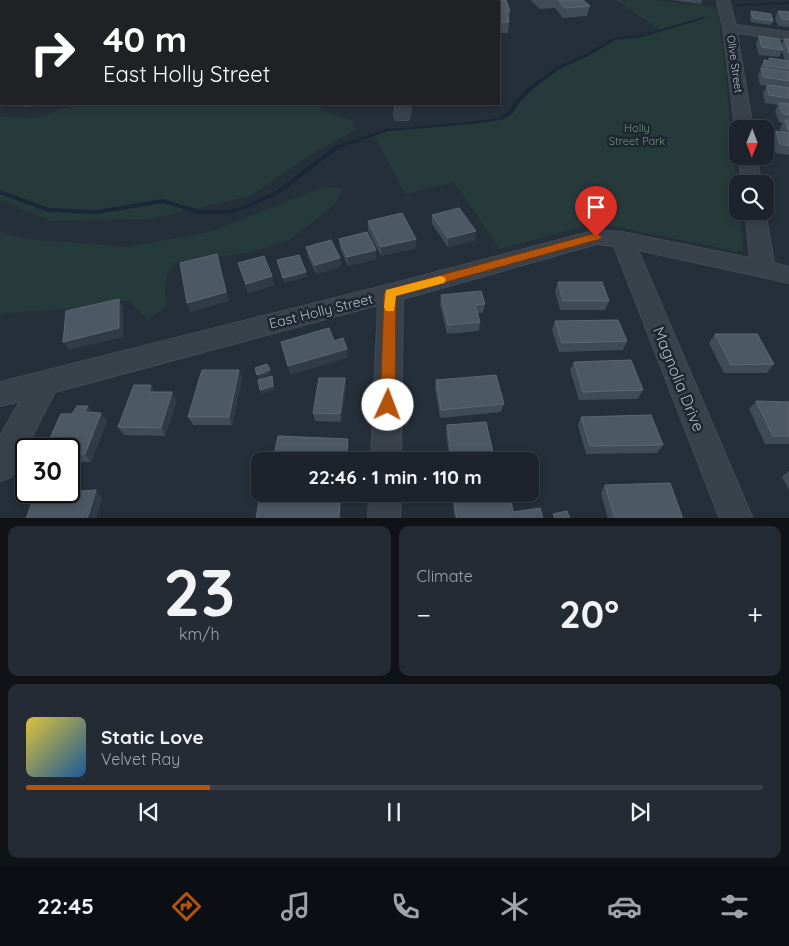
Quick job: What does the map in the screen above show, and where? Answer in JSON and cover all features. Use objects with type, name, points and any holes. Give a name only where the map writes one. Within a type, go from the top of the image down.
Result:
[{"type":"street","name":"Olive Street","points":[[723,0],[730,28],[743,120]]},
{"type":"street","points":[[730,28],[789,36]]},
{"type":"street","points":[[756,220],[763,269]]},
{"type":"street","name":"East Holly Street","points":[[0,394],[390,294],[596,237],[622,239],[789,275]]},
{"type":"street","name":"Magnolia Drive","points":[[622,239],[737,518]]},
{"type":"street","points":[[386,452],[390,294]]},
{"type":"street","points":[[0,466],[45,382]]},
{"type":"street","points":[[384,518],[385,502]]},
{"type":"green space","name":"Holly Street Park","points":[[616,0],[652,0],[718,7],[730,120],[729,165],[735,165],[736,175],[729,175],[729,220],[741,220],[743,251],[734,251],[604,224],[579,228],[500,249],[454,182],[405,194],[373,133],[499,119],[510,113],[516,103],[532,87],[558,68],[587,55],[614,39],[642,36],[660,30]]},
{"type":"green space","points":[[70,105],[322,105],[320,110],[353,121],[356,130],[315,152],[250,196],[151,219],[51,221],[0,200],[0,117],[41,118]]},
{"type":"green space","points":[[326,186],[343,189],[332,207],[289,240],[253,252],[174,263],[167,274],[165,283],[167,306],[147,320],[129,300],[87,308],[6,313],[0,315],[0,232],[27,239],[128,247],[210,232]]},
{"type":"building","points":[[500,0],[506,0],[510,11],[506,11],[509,22],[500,22]]},
{"type":"building","points":[[558,0],[583,0],[590,6],[565,8]]},
{"type":"building","points":[[751,11],[771,14],[773,21],[753,18]]},
{"type":"building","points":[[778,11],[789,12],[789,20],[782,19]]},
{"type":"building","points":[[759,36],[779,39],[783,50],[762,47]]},
{"type":"building","points":[[784,39],[789,39],[789,53]]},
{"type":"building","points":[[769,58],[789,61],[789,69],[765,66],[764,60],[770,61]]},
{"type":"building","points":[[762,68],[789,72],[789,81],[763,77]]},
{"type":"building","points":[[767,85],[789,88],[789,98],[769,95]]},
{"type":"building","points":[[779,103],[789,104],[789,115],[783,114]]},
{"type":"building","points":[[785,120],[789,120],[789,130],[788,130]]},
{"type":"building","points":[[776,131],[789,133],[789,146],[780,144]]},
{"type":"building","points":[[459,208],[476,231],[448,238],[432,215]]},
{"type":"building","points":[[402,213],[416,239],[381,247],[368,221]]},
{"type":"building","points":[[367,232],[376,250],[347,257],[339,239]]},
{"type":"building","points":[[331,240],[340,258],[315,265],[306,247]]},
{"type":"building","points":[[217,254],[226,292],[187,303],[180,263]]},
{"type":"building","points":[[299,255],[306,272],[283,278],[277,260]]},
{"type":"building","points":[[264,256],[272,276],[246,284],[238,263]]},
{"type":"building","points":[[558,282],[602,282],[609,301],[563,301]]},
{"type":"building","points":[[481,291],[485,304],[475,305],[480,322],[448,325],[441,295]]},
{"type":"building","points":[[119,299],[119,328],[63,342],[66,311]]},
{"type":"building","points":[[618,320],[627,341],[562,343],[555,321]]},
{"type":"building","points":[[329,328],[334,341],[343,338],[347,349],[288,366],[281,342]]},
{"type":"building","points":[[715,334],[757,334],[774,364],[731,365]]},
{"type":"building","points":[[631,360],[643,390],[583,392],[574,362]]},
{"type":"building","points":[[267,364],[270,370],[257,375],[255,368]]},
{"type":"building","points":[[202,370],[239,370],[229,417],[188,417]]},
{"type":"building","points":[[496,375],[504,404],[441,410],[436,380]]},
{"type":"building","points":[[272,376],[273,386],[260,390],[258,380]]},
{"type":"building","points":[[319,378],[345,378],[340,414],[313,413]]},
{"type":"building","points":[[134,385],[151,385],[149,392],[172,392],[161,428],[118,427]]},
{"type":"building","points":[[756,401],[789,402],[789,436],[773,436]]},
{"type":"building","points":[[77,406],[88,406],[85,412],[101,413],[85,454],[80,454],[80,438],[50,438],[61,414],[72,414]]},
{"type":"building","points":[[651,415],[663,445],[590,446],[581,417]]},
{"type":"building","points":[[486,422],[493,452],[451,452],[447,425]]},
{"type":"building","points":[[278,436],[348,439],[347,452],[275,452]]},
{"type":"building","points":[[670,483],[683,518],[615,518],[605,485]]},
{"type":"building","points":[[96,490],[87,518],[26,518],[32,503],[80,503],[80,491]]},
{"type":"building","points":[[259,502],[340,502],[339,518],[256,518]]},
{"type":"building","points":[[454,502],[511,502],[513,512],[540,508],[543,518],[457,518]]},
{"type":"building","points":[[567,511],[570,518],[555,518],[553,514]]},
{"type":"waterway","points":[[737,5],[789,3]]},
{"type":"waterway","points":[[0,192],[48,210],[97,212],[163,201],[200,212],[227,212],[243,208],[278,192],[337,147],[387,130],[499,119],[510,113],[516,103],[532,87],[558,68],[587,55],[614,39],[642,36],[704,18]]},
{"type":"slow traffic","points":[[390,307],[390,294],[440,280]]},
{"type":"route","points":[[388,405],[390,294],[596,237]]}]
